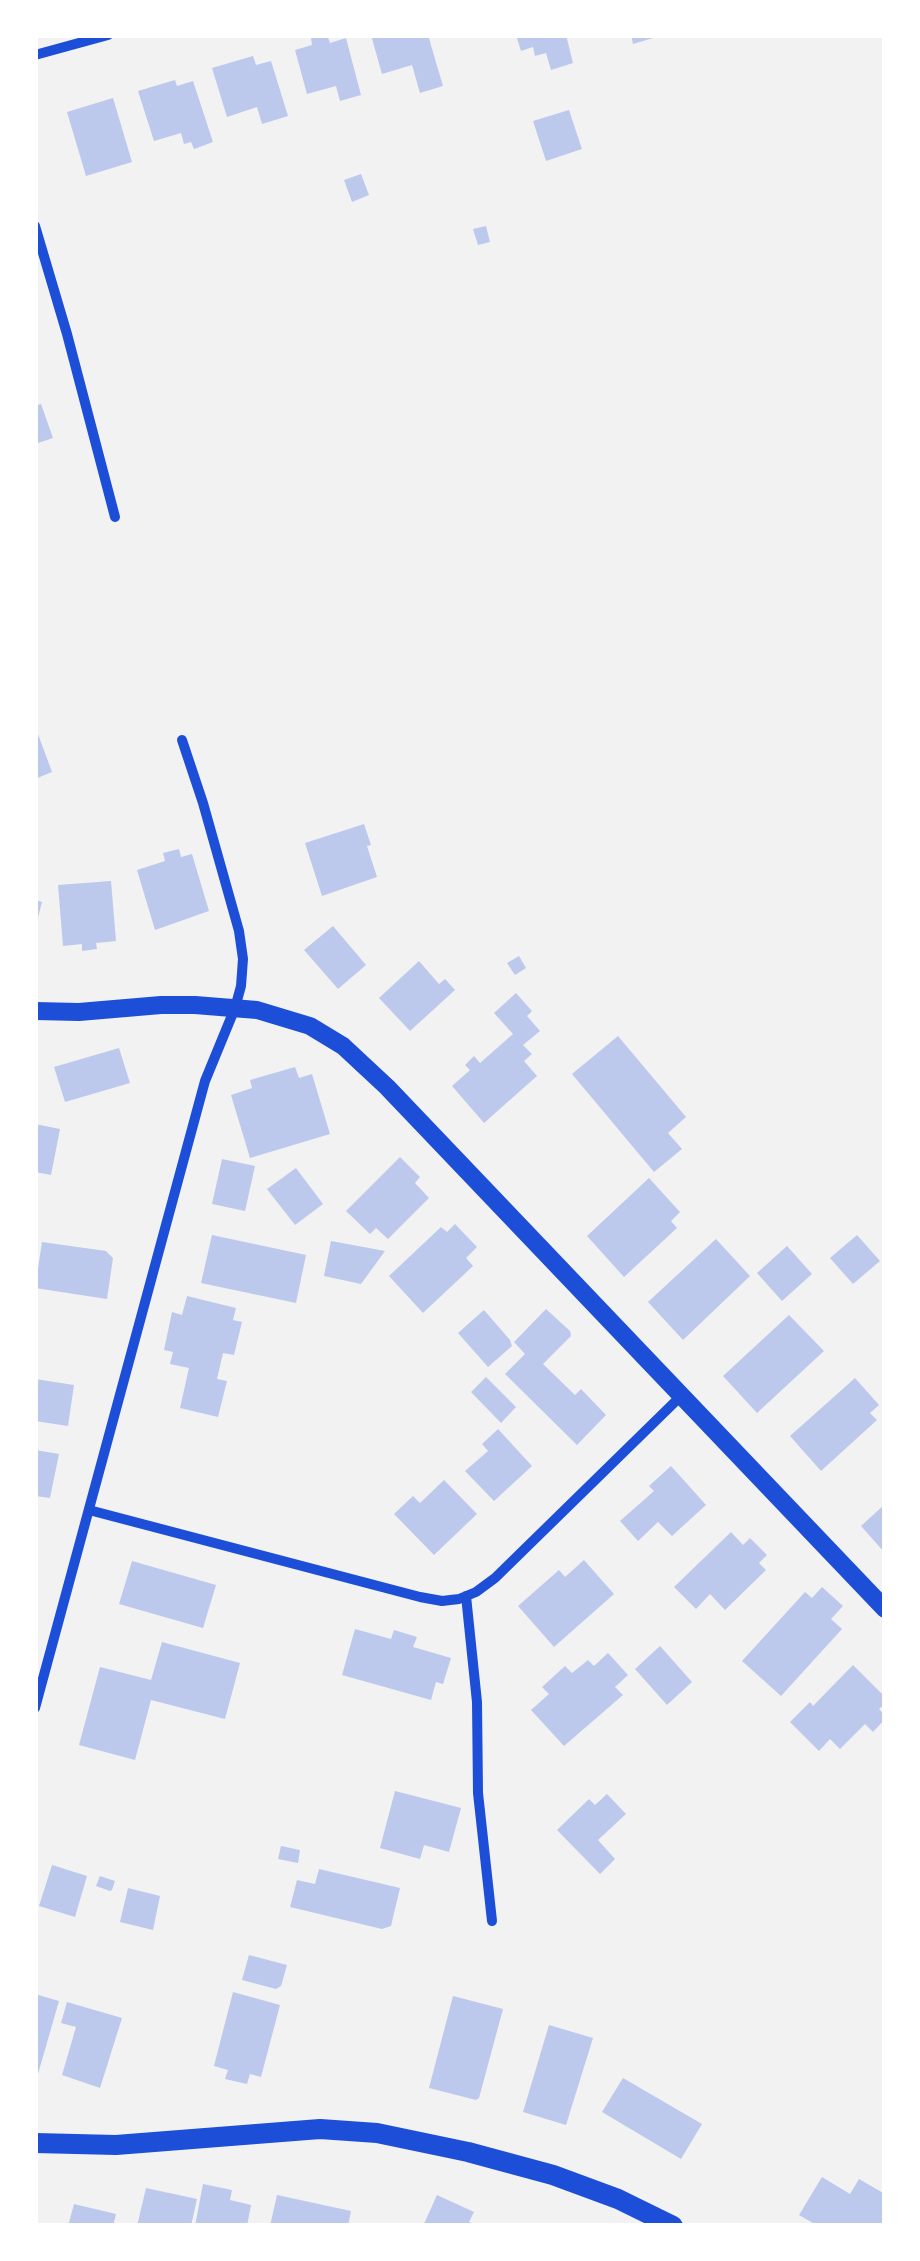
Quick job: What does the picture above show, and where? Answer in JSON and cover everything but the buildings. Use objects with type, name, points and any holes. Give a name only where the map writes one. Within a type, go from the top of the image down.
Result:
[{"type":"main road","points":[[35,2143],[116,2145],[320,2129],[378,2133],[552,2175],[618,2198],[673,2226]]},
{"type":"street","points":[[35,55],[108,35]]},
{"type":"street","points":[[35,226],[115,517]]},
{"type":"street","points":[[35,1708],[205,1081],[235,1008],[243,972],[240,931],[182,740]]},
{"type":"street","points":[[36,1013],[161,1004],[235,1008],[275,1014],[327,1035],[358,1058],[885,1609]]},
{"type":"street","points":[[89,1510],[420,1597],[442,1600],[466,1596],[494,1578],[681,1396]]},
{"type":"street","points":[[466,1596],[477,1702],[478,1793],[492,1922]]}]
